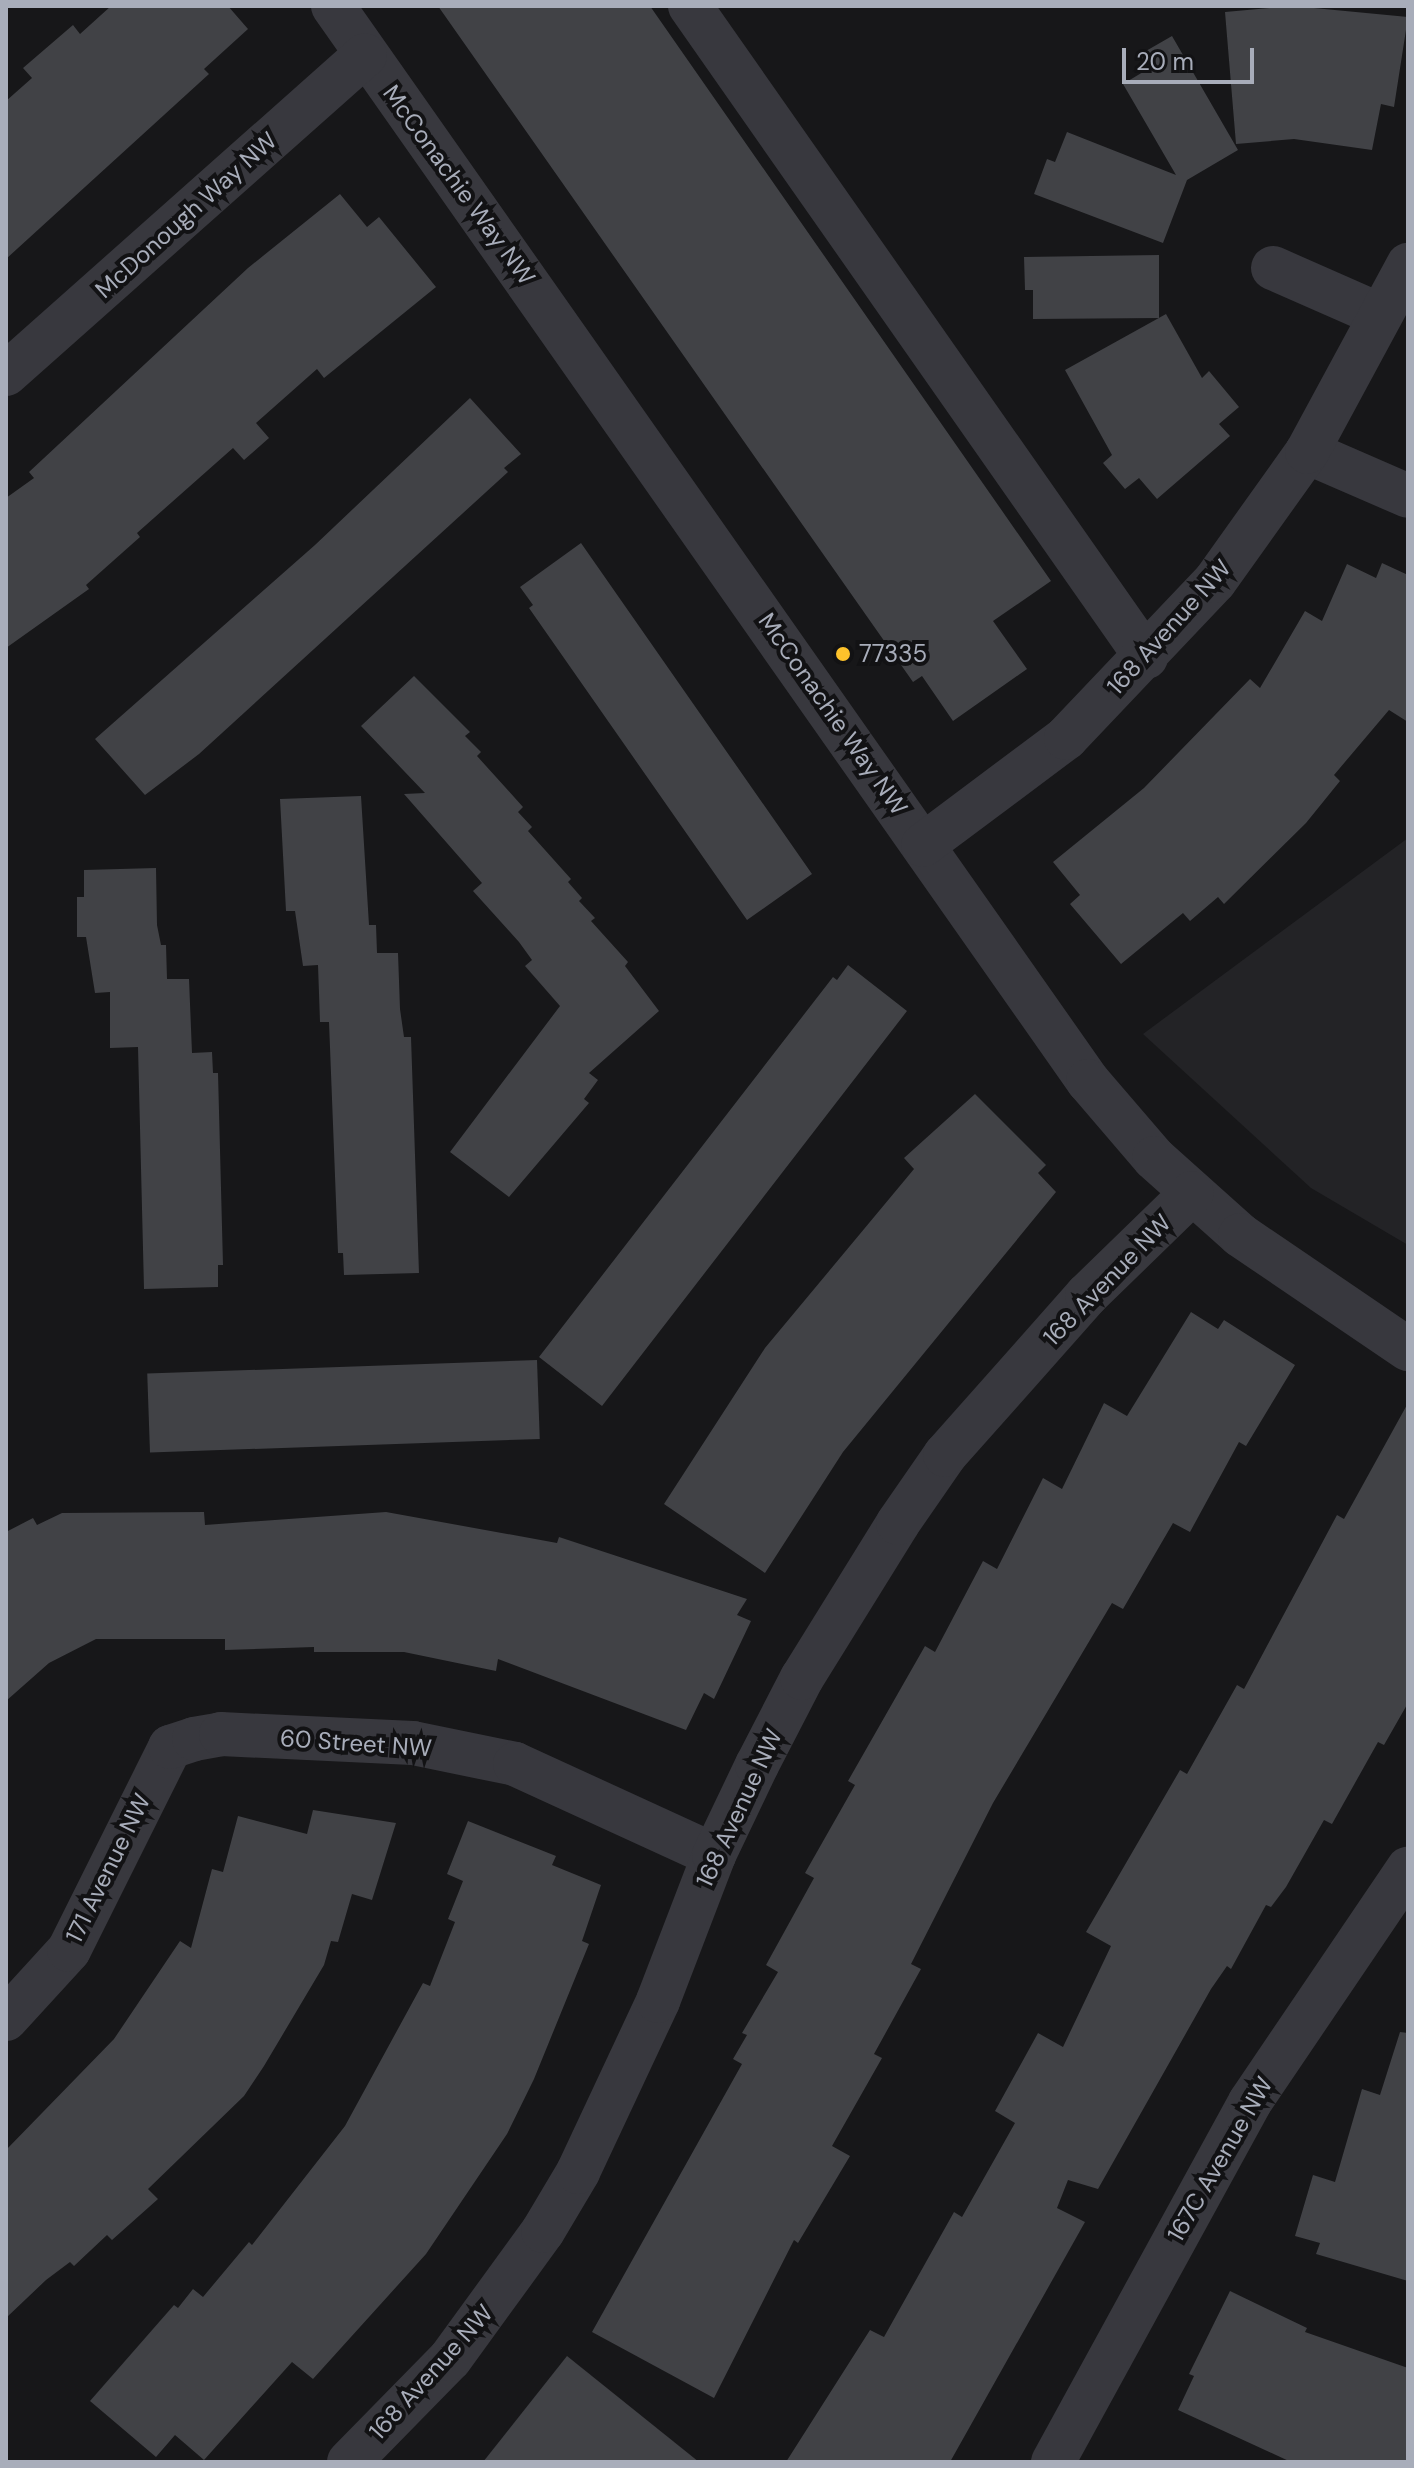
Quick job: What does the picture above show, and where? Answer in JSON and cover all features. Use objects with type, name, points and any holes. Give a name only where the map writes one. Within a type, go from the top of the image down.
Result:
[{"type":"street","name":"McConachie Way NW","points":[[333,6],[1088,1081],[1192,1193],[1291,1273],[1408,1349]]},
{"type":"street","points":[[690,6],[1146,657]]},
{"type":"street","name":"McDonough Way NW","points":[[6,374],[365,55]]},
{"type":"street","name":"168 Avenue NW","points":[[923,845],[1066,738],[1215,581],[1307,452],[1408,265]]},
{"type":"street","points":[[1273,268],[1380,315]]},
{"type":"street","points":[[1307,452],[1408,496]]},
{"type":"street","name":"168 Avenue NW","points":[[349,2462],[450,2359],[543,2231],[578,2172],[658,2001],[714,1855],[802,1678],[945,1455],[1087,1295],[1192,1193]]},
{"type":"street","name":"60 Street NW","points":[[170,1747],[221,1734],[413,1743],[515,1764],[714,1855]]},
{"type":"street","name":"171 Avenue NW","points":[[6,2019],[69,1950],[170,1747]]},
{"type":"street","name":"167C Avenue NW","points":[[1066,2458],[1250,2102],[1408,1869]]},
{"type":"shaded area","points":[[1408,838],[1408,1245],[1311,1188],[1143,1034]]},
{"type":"building","points":[[111,6],[228,6],[248,29],[204,69],[209,74],[6,259],[6,101],[32,78],[23,68],[73,25],[80,34]]},
{"type":"building","points":[[438,6],[650,6],[1051,581],[993,621],[1027,669],[953,721],[922,676],[913,682]]},
{"type":"building","points":[[1293,6],[1408,17],[1394,107],[1381,104],[1372,150],[1294,139],[1236,144],[1225,12]]},
{"type":"building","points":[[1172,36],[1238,150],[1187,180],[1163,243],[1034,194],[1047,159],[1055,162],[1067,132],[1176,175],[1123,84],[1148,69],[1139,55]]},
{"type":"building","points":[[340,194],[367,227],[379,217],[436,287],[324,378],[317,369],[256,423],[269,438],[244,460],[233,448],[137,533],[140,537],[86,585],[89,589],[6,648],[6,498],[34,478],[29,472],[248,268]]},
{"type":"building","points":[[1159,255],[1159,318],[1033,319],[1033,290],[1025,290],[1024,257]]},
{"type":"building","points":[[1166,314],[1202,378],[1209,371],[1239,407],[1219,424],[1230,436],[1157,499],[1139,478],[1125,489],[1103,463],[1112,455],[1065,370]]},
{"type":"building","points":[[470,398],[521,454],[504,468],[508,472],[199,754],[145,795],[95,739],[315,545]]},
{"type":"building","points":[[581,543],[812,874],[747,920],[529,608],[533,605],[520,587]]},
{"type":"building","points":[[1382,563],[1408,575],[1408,722],[1389,710],[1334,775],[1340,781],[1306,823],[1224,904],[1218,897],[1190,921],[1183,913],[1121,964],[1070,904],[1080,895],[1053,862],[1144,788],[1250,679],[1260,688],[1305,611],[1322,621],[1347,564],[1376,578]]},
{"type":"building","points":[[414,676],[470,732],[465,736],[481,752],[477,756],[523,807],[518,812],[532,827],[528,831],[571,879],[568,882],[582,898],[579,901],[595,918],[591,921],[628,962],[625,966],[659,1011],[589,1073],[598,1080],[584,1099],[589,1103],[509,1197],[450,1152],[560,1006],[525,966],[532,960],[519,942],[473,891],[482,883],[404,794],[425,793],[361,726]]},
{"type":"building","points":[[361,796],[369,925],[376,925],[377,953],[398,953],[404,1037],[411,1037],[419,1273],[344,1275],[343,1253],[338,1253],[329,1022],[320,1022],[318,965],[303,966],[295,911],[286,911],[280,799]]},
{"type":"building","points":[[156,868],[157,925],[161,945],[166,945],[167,979],[189,979],[192,1053],[212,1052],[213,1073],[218,1073],[223,1265],[218,1265],[218,1287],[144,1289],[138,1047],[110,1048],[110,992],[95,993],[86,937],[77,937],[77,897],[84,897],[84,870]]},
{"type":"building","points":[[848,965],[907,1011],[602,1406],[539,1357],[833,977],[837,980]]},
{"type":"building","points":[[975,1094],[1046,1165],[1038,1173],[1056,1192],[843,1452],[765,1573],[664,1504],[765,1348],[914,1169],[904,1158]]},
{"type":"building","points":[[1191,1312],[1218,1329],[1224,1320],[1295,1365],[1246,1446],[1239,1442],[1190,1532],[1173,1523],[1123,1609],[1112,1603],[993,1803],[911,1964],[921,1969],[874,2054],[882,2058],[832,2146],[850,2156],[798,2243],[794,2240],[714,2398],[592,2332],[742,2064],[733,2059],[747,2035],[742,2033],[778,1972],[766,1965],[814,1878],[805,1873],[855,1785],[848,1781],[925,1646],[935,1652],[983,1561],[997,1569],[1043,1478],[1062,1489],[1104,1403],[1127,1416]]},
{"type":"building","points":[[537,1360],[540,1439],[150,1453],[147,1374]]},
{"type":"building","points":[[1408,1403],[1408,1703],[1384,1745],[1378,1742],[1332,1824],[1324,1820],[1286,1887],[1271,1907],[1266,1905],[1231,1969],[1227,1966],[1211,1989],[1098,2189],[1068,2180],[1057,2208],[1085,2222],[950,2462],[786,2462],[870,2330],[884,2337],[954,2212],[962,2217],[1015,2123],[995,2111],[1038,2033],[1063,2047],[1111,1946],[1086,1932],[1180,1770],[1187,1774],[1237,1685],[1244,1689],[1337,1515],[1344,1519]]},
{"type":"building","points":[[204,1512],[205,1525],[386,1512],[557,1543],[559,1537],[747,1599],[737,1615],[751,1621],[714,1699],[704,1693],[686,1730],[498,1659],[496,1671],[404,1652],[314,1652],[314,1647],[225,1650],[225,1639],[96,1639],[49,1663],[6,1701],[6,1532],[33,1518],[37,1525],[62,1513]]},
{"type":"building","points":[[313,1810],[396,1823],[372,1900],[352,1894],[338,1942],[331,1941],[324,1965],[264,2066],[244,2096],[148,2189],[158,2199],[112,2240],[107,2235],[74,2266],[70,2262],[46,2280],[6,2318],[6,2150],[114,2039],[180,1941],[191,1948],[212,1869],[223,1872],[238,1816],[307,1834]]},
{"type":"building","points":[[468,1821],[556,1856],[552,1865],[601,1885],[582,1941],[589,1944],[534,2079],[507,2134],[426,2254],[313,2379],[292,2362],[204,2460],[175,2435],[156,2457],[90,2401],[174,2305],[178,2308],[193,2289],[203,2297],[249,2242],[252,2245],[345,2126],[423,1983],[430,1986],[455,1922],[448,1919],[463,1881],[447,1874]]},
{"type":"building","points":[[1400,2032],[1408,2033],[1408,2281],[1316,2254],[1320,2243],[1295,2236],[1313,2175],[1335,2182],[1362,2089],[1380,2095]]},
{"type":"building","points":[[1230,2291],[1307,2328],[1305,2332],[1408,2368],[1408,2462],[1291,2462],[1178,2410],[1194,2376],[1189,2374]]},
{"type":"building","points":[[567,2356],[699,2462],[483,2462]]},
{"type":"place","name":"77335","points":[[843,654]]}]
